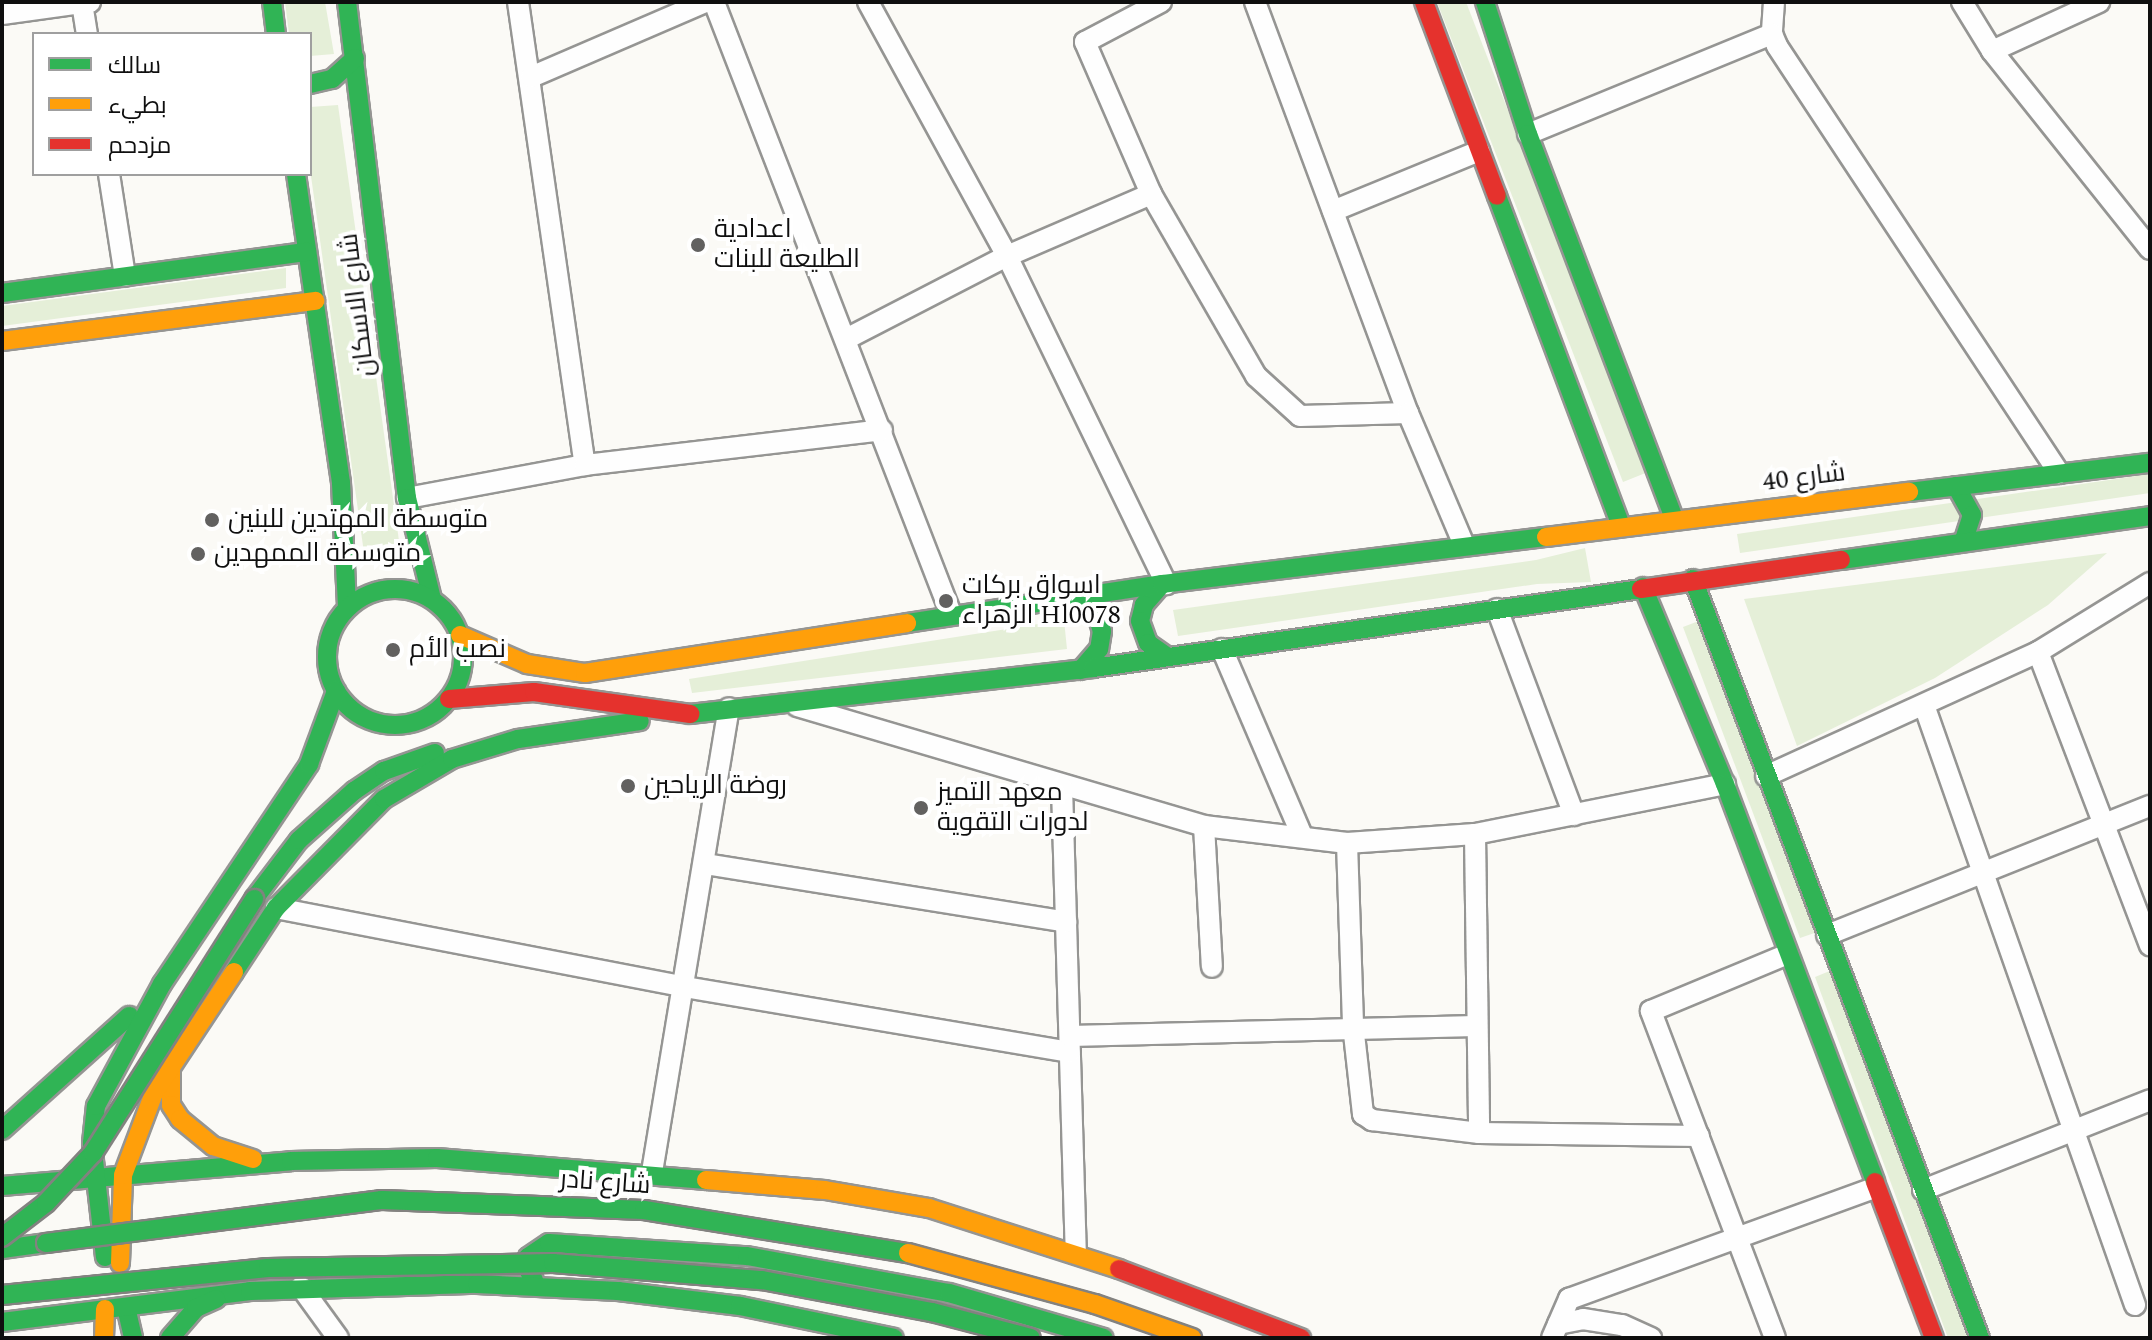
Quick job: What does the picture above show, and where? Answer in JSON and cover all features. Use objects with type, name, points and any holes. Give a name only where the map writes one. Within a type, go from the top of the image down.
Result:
[{"type":"main road","points":[[272,2],[276,32]]},
{"type":"main road","name":"شارع الاسكان","points":[[347,2],[407,498],[432,599]]},
{"type":"main road","points":[[1424,2],[1621,526]]},
{"type":"main road","points":[[1485,2],[1528,134],[1674,519]]},
{"type":"main road","points":[[312,84],[332,79],[355,58]]},
{"type":"main road","name":"شارع الاسكان","points":[[296,176],[344,513],[347,607]]},
{"type":"main road","points":[[2,293],[307,252]]},
{"type":"main road","points":[[2,341],[315,301]]},
{"type":"main road","name":"شارع 40","points":[[460,635],[527,664],[585,673],[951,614],[1164,584],[2150,463]]},
{"type":"main road","points":[[1956,486],[1972,515],[1964,540]]},
{"type":"main road","points":[[2,1237],[46,1203],[93,1153],[254,899],[299,840],[384,771],[442,750],[729,708],[1081,670],[1693,579],[2150,516]]},
{"type":"main road","points":[[1693,579],[1980,1338]]},
{"type":"main road","points":[[1164,584],[1144,605],[1140,621],[1148,643],[1168,657]]},
{"type":"main road","points":[[1643,587],[1725,784],[1874,1188],[1934,1338]]},
{"type":"main road","points":[[133,1338],[126,1303],[114,1294],[113,1264],[94,1187],[96,1106],[122,1049],[309,764],[336,691],[327,647],[333,625],[347,607],[388,588],[432,599],[460,635],[464,657],[449,699]]},
{"type":"main road","points":[[1075,597],[1097,615],[1102,631],[1099,649],[1081,670]]},
{"type":"main road","points":[[336,691],[369,721],[391,726],[413,723],[449,699],[534,692],[680,715]]},
{"type":"main road","points":[[104,1338],[123,1175],[143,1117],[176,1057],[276,908],[322,856],[384,799],[452,759],[518,739]]},
{"type":"main road","points":[[1797,977],[1812,960],[1835,958]]},
{"type":"main road","points":[[2,1130],[38,1103],[162,984]]},
{"type":"main road","points":[[176,1057],[169,1072],[171,1105],[191,1131],[237,1156],[291,1161]]},
{"type":"main road","points":[[2,1186],[45,1183],[94,1187],[123,1175],[291,1161],[437,1158],[652,1172],[825,1190],[929,1208],[1076,1253],[1301,1338]]},
{"type":"main road","name":"شارع نادر","points":[[2,1249],[382,1200],[574,1204],[644,1210],[913,1254],[1095,1304],[1192,1338]]},
{"type":"main road","points":[[558,1287],[529,1276],[528,1257],[541,1245],[577,1243],[747,1256],[949,1293],[1104,1338]]},
{"type":"main road","points":[[2,1295],[268,1268],[553,1263],[762,1280],[932,1312],[1031,1338]]},
{"type":"main road","points":[[2,1322],[105,1309],[126,1303],[301,1287],[558,1287],[740,1306],[894,1338]]},
{"type":"main road","points":[[170,1338],[196,1308],[250,1291]]},
{"type":"street","points":[[518,2],[585,465]]},
{"type":"street","points":[[531,77],[705,2]]},
{"type":"street","points":[[714,2],[951,614]]},
{"type":"street","points":[[868,2],[1007,256],[1164,584]]},
{"type":"street","points":[[1161,2],[1085,42],[1151,194],[1256,376],[1300,416],[1408,413]]},
{"type":"street","points":[[1255,2],[1408,413],[1464,545]]},
{"type":"street","points":[[1774,2],[1772,34],[2059,473]]},
{"type":"street","points":[[1962,2],[1992,51],[2150,249]]},
{"type":"street","points":[[1992,51],[2099,2]]},
{"type":"street","points":[[2,14],[86,3],[87,32]]},
{"type":"street","points":[[1528,134],[1772,34]]},
{"type":"street","points":[[1333,211],[1479,151]]},
{"type":"street","points":[[109,176],[125,276]]},
{"type":"street","points":[[846,339],[1007,256],[1151,194]]},
{"type":"street","points":[[407,498],[585,465],[882,430]]},
{"type":"street","points":[[1766,776],[2038,652],[2149,586]]},
{"type":"street","points":[[1497,609],[1574,815]]},
{"type":"street","points":[[1222,649],[1302,836]]},
{"type":"street","points":[[2038,652],[2106,823],[2150,945]]},
{"type":"street","points":[[788,703],[1062,787],[1204,826],[1347,843],[1475,834],[1725,784]]},
{"type":"street","points":[[1924,705],[2135,1305]]},
{"type":"street","points":[[652,1172],[729,708]]},
{"type":"street","points":[[1062,787],[1076,1253]]},
{"type":"street","points":[[1827,935],[2150,806]]},
{"type":"street","points":[[1204,826],[1212,967]]},
{"type":"street","points":[[1475,834],[1479,1133]]},
{"type":"street","points":[[1347,843],[1353,1025],[1363,1114],[1372,1120],[1479,1133],[1699,1136]]},
{"type":"street","points":[[705,864],[1066,922]]},
{"type":"street","points":[[276,908],[685,987],[1070,1044],[1353,1025],[1476,1026]]},
{"type":"street","points":[[1775,1338],[1651,1011],[1788,954]]},
{"type":"street","points":[[1923,1190],[2150,1100]]},
{"type":"street","points":[[1555,1331],[1569,1299],[1874,1188]]},
{"type":"street","points":[[301,1287],[338,1338]]},
{"type":"street","points":[[1555,1331],[1583,1319],[1622,1325],[1651,1338]]},
{"type":"green space","points":[[285,2],[325,2],[334,54],[312,56],[312,32],[289,32]]},
{"type":"green space","points":[[1437,2],[1466,2],[1648,472],[1623,482]]},
{"type":"green space","points":[[338,105],[400,548],[364,553],[311,176],[312,107]]},
{"type":"green space","points":[[286,268],[286,288],[2,326],[2,306]]},
{"type":"green space","points":[[2150,474],[2150,493],[1740,553],[1737,534]]},
{"type":"green space","points":[[1585,548],[1591,582],[1537,584],[1178,636],[1173,610],[1536,560]]},
{"type":"green space","points":[[2107,553],[2048,605],[1935,678],[1797,746],[1744,599]]},
{"type":"green space","points":[[1704,619],[1826,929],[1800,938],[1683,627]]},
{"type":"green space","points":[[1064,620],[1067,649],[692,693],[689,679]]},
{"type":"green space","points":[[1837,968],[1968,1338],[1948,1338],[1815,977]]},
{"type":"traffic: fast","points":[[272,2],[276,32]]},
{"type":"traffic: fast","points":[[347,2],[407,498],[432,599]]},
{"type":"traffic: fast","points":[[1485,2],[1528,134],[1674,519]]},
{"type":"traffic: fast","points":[[312,84],[332,79],[355,58]]},
{"type":"traffic: fast","points":[[296,176],[341,483],[347,607]]},
{"type":"traffic: fast","points":[[1497,196],[1621,526]]},
{"type":"traffic: fast","points":[[2,293],[307,252]]},
{"type":"traffic: fast","points":[[1909,492],[2150,463]]},
{"type":"traffic: fast","points":[[1956,486],[1972,515],[1964,540]]},
{"type":"traffic: fast","points":[[1841,560],[2150,516]]},
{"type":"traffic: fast","points":[[907,623],[1162,584],[1546,537]]},
{"type":"traffic: fast","points":[[1693,579],[1980,1338]]},
{"type":"traffic: fast","points":[[1162,584],[1144,605],[1140,621],[1148,643],[1168,657]]},
{"type":"traffic: fast","points":[[1643,587],[1725,784],[1875,1182]]},
{"type":"traffic: fast","points":[[395,589],[421,594],[443,609],[458,631],[463,657],[458,683],[443,705],[421,720],[395,725],[369,720],[347,705],[332,683],[327,657],[332,631],[347,609],[369,594],[395,589]]},
{"type":"traffic: fast","points":[[690,714],[1093,668],[1641,589]]},
{"type":"traffic: fast","points":[[1075,597],[1097,615],[1102,631],[1099,649],[1081,670]]},
{"type":"traffic: fast","points":[[105,1257],[92,1143],[96,1106],[162,984],[309,764],[336,691]]},
{"type":"traffic: fast","points":[[234,972],[276,908],[384,799],[452,759],[518,739],[640,721]]},
{"type":"traffic: fast","points":[[254,899],[299,840],[354,791],[384,771],[435,753]]},
{"type":"traffic: fast","points":[[2,1237],[46,1203],[93,1153],[254,899]]},
{"type":"traffic: fast","points":[[2,1130],[129,1016]]},
{"type":"traffic: fast","points":[[2,1186],[291,1161],[437,1158],[706,1180]]},
{"type":"traffic: fast","points":[[46,1243],[382,1200],[644,1210],[908,1253]]},
{"type":"traffic: fast","points":[[2,1249],[46,1243]]},
{"type":"traffic: fast","points":[[534,1280],[526,1266],[528,1257],[549,1243],[747,1256],[949,1293],[1104,1338]]},
{"type":"traffic: fast","points":[[2,1295],[268,1268],[553,1263],[762,1280],[932,1312],[1031,1338]]},
{"type":"traffic: fast","points":[[2,1322],[250,1291],[477,1284],[618,1291],[740,1306],[894,1338]]},
{"type":"traffic: fast","points":[[170,1338],[196,1308],[216,1299]]},
{"type":"traffic: fast","points":[[126,1307],[133,1338]]},
{"type":"traffic: slow","points":[[2,341],[315,301]]},
{"type":"traffic: slow","points":[[1546,537],[1909,492]]},
{"type":"traffic: slow","points":[[460,635],[527,664],[585,673],[907,623]]},
{"type":"traffic: slow","points":[[120,1263],[123,1175],[154,1093],[234,972]]},
{"type":"traffic: slow","points":[[171,1067],[171,1105],[180,1119],[213,1146],[253,1159]]},
{"type":"traffic: slow","points":[[706,1180],[825,1190],[929,1208],[1119,1269]]},
{"type":"traffic: slow","points":[[908,1253],[1095,1304],[1192,1338]]},
{"type":"traffic: slow","points":[[104,1338],[105,1309]]},
{"type":"traffic: jam","points":[[1424,2],[1497,196]]},
{"type":"traffic: jam","points":[[1641,589],[1841,560]]},
{"type":"traffic: jam","points":[[449,699],[534,692],[690,714]]},
{"type":"traffic: jam","points":[[1875,1182],[1934,1338]]},
{"type":"traffic: jam","points":[[1119,1269],[1301,1338]]},
{"type":"place","name":"اعدادية الطليعة للبنات","points":[[698,245]]},
{"type":"place","name":"متوسطة المهتدين للبنين","points":[[212,520]]},
{"type":"place","name":"متوسطة الممهدين","points":[[198,554]]},
{"type":"place","name":"اسواق بركات الزهراء Hl0078","points":[[946,601]]},
{"type":"place","name":"نصب الأم","points":[[393,650]]},
{"type":"place","name":"روضة الرياحين","points":[[628,786]]},
{"type":"place","name":"معهد التميز لدورات التقوية","points":[[921,808]]}]
